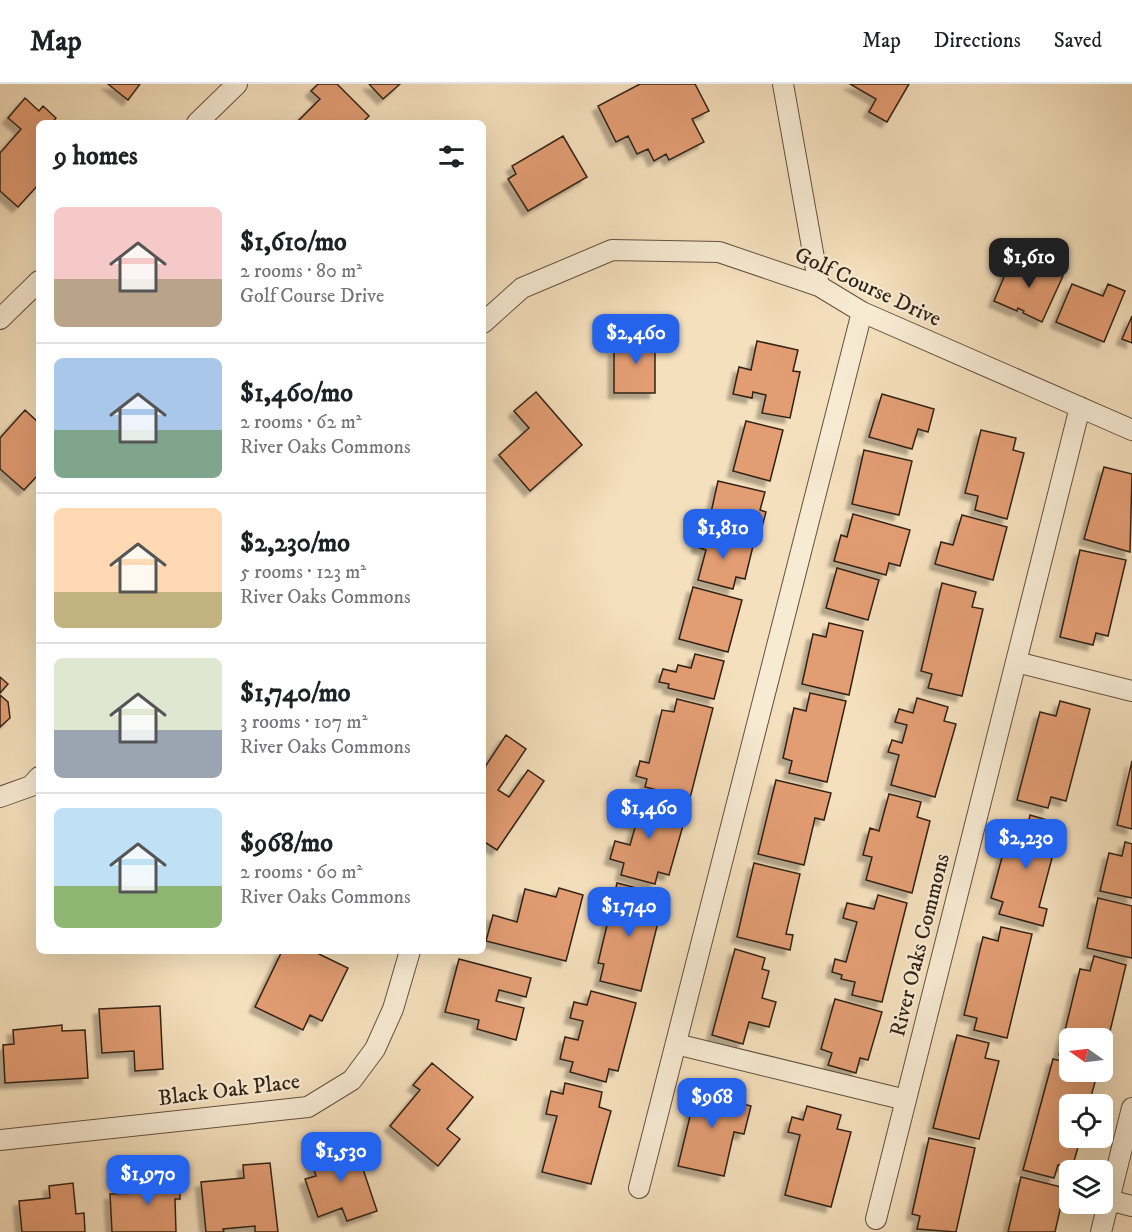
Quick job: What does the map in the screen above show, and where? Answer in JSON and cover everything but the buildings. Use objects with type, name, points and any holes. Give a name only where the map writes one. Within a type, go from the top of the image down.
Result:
[{"type":"street","points":[[201,120],[237,84]]},
{"type":"street","points":[[783,84],[819,286]]},
{"type":"street","name":"Golf Course Drive","points":[[486,320],[522,288],[612,250],[719,252],[819,286],[862,312],[1132,430]]},
{"type":"street","points":[[0,319],[36,284]]},
{"type":"street","points":[[639,1188],[862,312]]},
{"type":"street","name":"River Oaks Commons","points":[[876,1219],[1080,407]]},
{"type":"street","points":[[1016,662],[1132,691]]},
{"type":"street","points":[[0,797],[31,786],[36,780]]},
{"type":"street","name":"Black Oak Place","points":[[0,1140],[308,1107],[352,1080],[375,1049],[393,1009],[409,954]]},
{"type":"street","points":[[676,1044],[906,1100]]},
{"type":"street","points":[[1113,1184],[1132,1108]]},
{"type":"street","points":[[1113,1201],[1132,1206]]},
{"type":"street","points":[[1101,1232],[1106,1214]]}]
